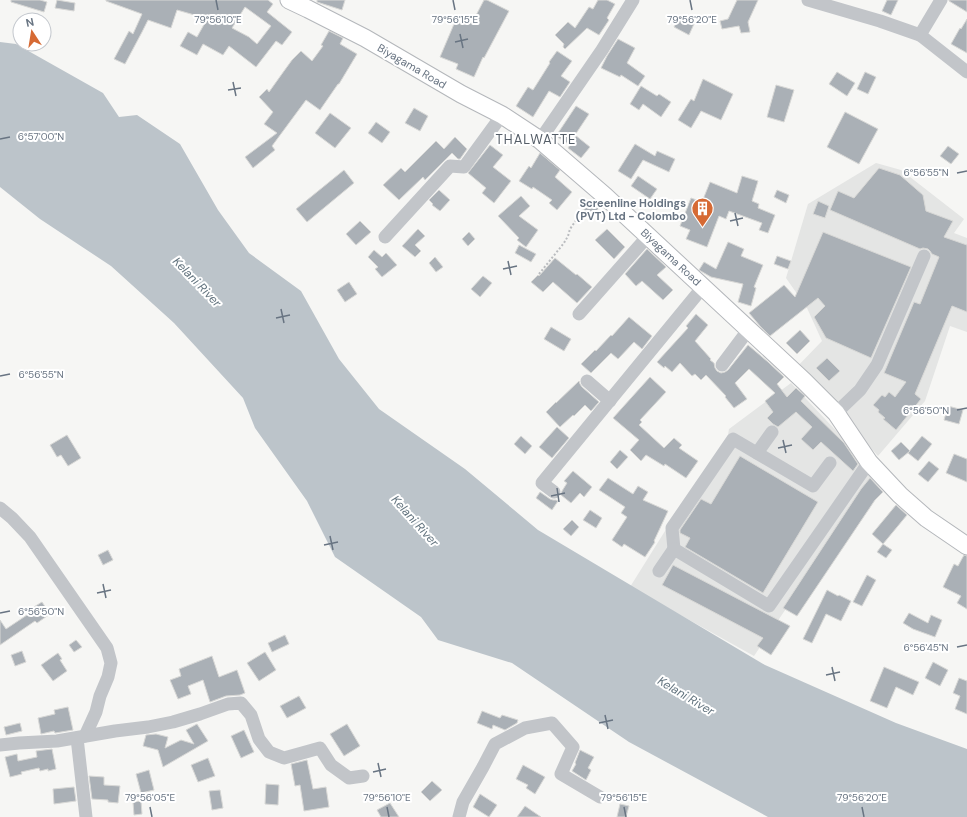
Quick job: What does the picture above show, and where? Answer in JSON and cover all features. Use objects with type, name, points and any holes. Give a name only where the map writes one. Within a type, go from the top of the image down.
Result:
[{"type":"main road","name":"Biyagama Road","points":[[289,0],[310,4],[461,94],[502,115],[540,140],[648,236],[804,381],[836,413],[869,462],[900,495],[926,518],[967,546]]},
{"type":"street","points":[[540,140],[602,50],[633,0]]},
{"type":"street","points":[[808,0],[880,21],[920,35],[967,72]]},
{"type":"street","points":[[920,35],[941,0]]},
{"type":"street","points":[[385,237],[450,166],[464,167],[502,115]]},
{"type":"street","points":[[579,314],[648,236]]},
{"type":"street","points":[[836,413],[860,390],[877,365],[924,256]]},
{"type":"street","points":[[554,492],[542,483],[703,287]]},
{"type":"street","points":[[722,366],[749,329]]},
{"type":"street","points":[[587,381],[610,401]]},
{"type":"street","points":[[757,453],[772,432]]},
{"type":"street","points":[[659,571],[674,549],[672,528],[733,439],[813,486],[830,463]]},
{"type":"street","points":[[674,549],[769,606],[869,462]]},
{"type":"street","points":[[0,508],[30,537],[107,648],[111,663],[108,677],[100,696],[96,712],[81,737],[86,817]]},
{"type":"street","points":[[0,745],[57,741],[148,727],[174,722],[228,704],[241,703],[251,715],[259,739],[269,752],[284,758],[320,748],[331,765],[349,778],[363,776]]},
{"type":"street","points":[[459,817],[463,802],[495,744],[525,728],[552,723],[573,747],[561,774],[600,797]]},
{"type":"path","points":[[539,274],[564,243],[570,229],[597,190]]},
{"type":"shaded area","points":[[876,163],[901,170],[964,219],[954,233],[967,238],[967,332],[950,326],[925,401],[878,456],[819,389],[795,369],[822,341],[807,308],[786,278],[808,204]]},
{"type":"shaded area","points":[[791,383],[877,474],[754,656],[630,587],[680,507],[725,452],[729,429]]},
{"type":"water","name":"Kelani River","points":[[0,42],[12,44],[12,52],[30,52],[103,93],[119,117],[137,115],[180,144],[218,210],[249,253],[301,291],[339,359],[379,409],[465,469],[538,530],[765,665],[896,723],[967,749],[967,817],[768,817],[629,742],[512,663],[438,640],[421,617],[335,557],[307,501],[255,428],[243,398],[174,323],[111,266],[40,219],[0,187]]},
{"type":"building","points":[[11,0],[40,0],[47,2],[44,12],[11,2]]},
{"type":"building","points":[[57,0],[75,3],[74,11],[55,8]]},
{"type":"building","points":[[268,0],[273,4],[267,12],[292,32],[282,45],[276,41],[256,67],[229,46],[223,55],[203,44],[197,55],[180,46],[188,32],[197,37],[206,21],[197,18],[198,16],[177,10],[171,28],[148,20],[125,64],[114,59],[129,31],[133,34],[142,14],[106,1]],"holes":[[[245,7],[271,26],[257,44],[249,37],[232,28]]]},
{"type":"building","points":[[317,0],[345,0],[342,10],[317,2]]},
{"type":"building","points":[[484,0],[487,0],[509,11],[484,58],[483,57],[474,77],[456,69],[458,64],[440,57],[457,17],[472,23]]},
{"type":"building","points":[[598,0],[607,0],[615,4],[607,18],[609,20],[599,35],[587,28],[565,49],[563,47],[564,44],[555,35],[568,22],[575,28],[589,7],[593,9]]},
{"type":"building","points":[[737,0],[758,0],[748,22],[750,32],[741,33],[739,26],[722,29],[720,21],[728,19]]},
{"type":"building","points":[[887,0],[898,0],[891,15],[882,11]]},
{"type":"building","points":[[967,0],[967,12],[949,1]]},
{"type":"building","points":[[680,16],[694,24],[689,35],[674,27]]},
{"type":"building","points":[[967,19],[967,53],[951,44]]},
{"type":"building","points":[[329,31],[343,38],[340,44],[357,54],[339,84],[320,110],[306,100],[272,146],[275,150],[253,168],[245,157],[277,133],[264,124],[273,112],[259,97],[267,89],[269,92],[292,60],[301,51],[312,61],[323,46],[321,45]]},
{"type":"building","points":[[618,39],[635,48],[627,63],[645,76],[638,86],[621,75],[620,77],[601,68]]},
{"type":"building","points":[[557,51],[572,61],[561,76],[570,82],[560,97],[549,91],[533,117],[516,106],[528,87],[533,90]]},
{"type":"building","points":[[837,72],[855,83],[847,96],[829,84]]},
{"type":"building","points":[[865,72],[876,77],[868,94],[857,89]]},
{"type":"building","points":[[703,79],[733,94],[721,120],[701,111],[691,128],[678,120],[691,99],[694,101]]},
{"type":"building","points":[[776,85],[794,90],[784,122],[767,117]]},
{"type":"building","points":[[641,86],[657,96],[659,94],[671,102],[661,117],[643,104],[639,110],[630,104]]},
{"type":"building","points":[[576,106],[589,114],[575,135],[590,147],[581,158],[568,148],[570,145],[556,136]]},
{"type":"building","points":[[414,108],[428,116],[420,131],[405,123]]},
{"type":"building","points":[[845,112],[878,129],[859,164],[827,147]]},
{"type":"building","points":[[330,113],[351,128],[335,148],[315,133]]},
{"type":"building","points":[[376,122],[390,132],[382,143],[368,133]]},
{"type":"building","points":[[455,137],[467,149],[460,159],[452,153],[425,180],[423,177],[399,200],[383,185],[401,168],[405,172],[436,141],[444,149]]},
{"type":"building","points":[[635,144],[655,156],[657,151],[675,159],[669,172],[643,160],[631,179],[618,171]]},
{"type":"building","points":[[490,145],[503,155],[493,167],[511,181],[494,203],[482,193],[486,188],[468,173]]},
{"type":"building","points":[[948,146],[959,154],[951,164],[940,156]]},
{"type":"building","points":[[540,153],[560,170],[555,177],[572,192],[557,210],[549,203],[552,200],[533,187],[532,189],[519,181],[529,166],[531,168]]},
{"type":"building","points":[[879,168],[900,175],[923,195],[926,211],[953,221],[944,237],[967,245],[967,312],[952,306],[915,394],[921,399],[896,430],[883,419],[885,418],[873,405],[882,395],[885,397],[889,392],[895,397],[906,382],[884,373],[914,302],[920,304],[939,257],[932,254],[928,249],[920,249],[830,210],[838,191],[854,198]]},
{"type":"building","points":[[344,170],[354,183],[307,222],[296,209]]},
{"type":"building","points":[[638,176],[657,189],[650,199],[631,186]]},
{"type":"building","points":[[742,176],[758,181],[752,201],[759,204],[758,208],[775,215],[768,233],[759,230],[762,223],[729,211],[726,219],[719,216],[707,247],[686,239],[690,230],[680,226],[691,198],[702,202],[710,182],[737,193]]},
{"type":"building","points":[[439,190],[450,200],[440,211],[432,205],[433,204],[429,200]]},
{"type":"building","points":[[777,190],[789,195],[786,203],[774,197]]},
{"type":"building","points":[[521,196],[530,206],[519,216],[538,230],[526,247],[517,240],[519,238],[498,216]]},
{"type":"building","points":[[818,201],[829,206],[825,218],[813,214]]},
{"type":"building","points":[[590,202],[599,208],[590,218],[582,212]]},
{"type":"building","points":[[360,221],[371,232],[356,245],[346,234]]},
{"type":"building","points":[[418,229],[425,236],[415,245],[421,251],[415,257],[402,246]]},
{"type":"building","points":[[607,229],[625,247],[614,259],[595,240]]},
{"type":"building","points":[[469,232],[475,239],[468,246],[462,239]]},
{"type":"building","points":[[823,232],[911,267],[871,358],[826,338],[814,317],[825,306],[818,298],[770,336],[749,313],[784,285],[795,297]]},
{"type":"building","points":[[728,242],[744,249],[741,256],[763,265],[754,287],[756,288],[751,306],[738,302],[743,284],[711,277],[699,270],[704,262],[716,269]]},
{"type":"building","points":[[519,245],[536,254],[531,262],[515,253]]},
{"type":"building","points":[[647,249],[666,267],[657,275],[673,290],[663,300],[642,281],[636,286],[625,274]]},
{"type":"building","points":[[374,250],[382,257],[386,253],[397,265],[382,277],[375,269],[378,267],[368,257]]},
{"type":"building","points":[[777,256],[791,261],[788,269],[774,264]]},
{"type":"building","points":[[435,257],[443,267],[436,272],[429,263]]},
{"type":"building","points":[[555,258],[592,287],[577,303],[553,282],[543,292],[531,282],[538,275],[539,276]]},
{"type":"building","points":[[483,276],[492,283],[480,297],[471,289]]},
{"type":"building","points":[[349,282],[357,294],[345,302],[337,290]]},
{"type":"building","points":[[696,314],[708,325],[695,341],[714,363],[717,371],[721,373],[728,370],[748,345],[784,377],[777,384],[787,397],[796,388],[805,396],[801,401],[844,443],[858,464],[853,471],[821,442],[813,450],[801,439],[812,427],[796,412],[778,427],[773,424],[767,418],[773,412],[765,401],[775,393],[749,369],[735,383],[747,399],[734,408],[725,397],[726,396],[706,375],[701,380],[695,374],[692,376],[680,363],[672,372],[657,362],[688,328],[686,326]]},
{"type":"building","points":[[629,317],[652,336],[642,349],[634,342],[618,359],[611,353],[591,373],[581,364],[611,335],[612,336]]},
{"type":"building","points":[[551,327],[571,339],[564,351],[544,339]]},
{"type":"building","points":[[800,330],[810,341],[797,354],[786,343]]},
{"type":"building","points":[[827,358],[840,371],[829,381],[816,368]]},
{"type":"building","points":[[650,377],[666,392],[640,420],[642,422],[639,425],[664,448],[674,438],[682,445],[679,448],[698,461],[686,478],[665,464],[664,466],[646,455],[641,461],[630,450],[639,440],[613,418]]},
{"type":"building","points":[[579,381],[582,387],[599,402],[591,411],[585,405],[560,427],[546,412]]},
{"type":"building","points":[[948,406],[963,410],[959,424],[944,420]]},
{"type":"building","points":[[557,427],[569,438],[552,458],[539,447]]},
{"type":"building","points":[[67,435],[81,458],[68,466],[61,455],[57,457],[50,445]]},
{"type":"building","points":[[521,436],[532,446],[525,454],[514,444]]},
{"type":"building","points":[[922,436],[932,444],[918,461],[908,453]]},
{"type":"building","points":[[901,442],[910,451],[899,460],[891,451]]},
{"type":"building","points":[[620,450],[628,457],[617,469],[610,462]]},
{"type":"building","points":[[954,454],[967,459],[967,482],[946,473]]},
{"type":"building","points":[[740,456],[818,502],[763,593],[685,547],[690,538],[680,533],[680,530],[701,499],[711,504]]},
{"type":"building","points":[[929,461],[939,469],[928,482],[918,474]]},
{"type":"building","points":[[573,471],[592,487],[584,497],[580,493],[571,503],[561,495],[567,483],[564,481]]},
{"type":"building","points":[[608,478],[633,494],[638,486],[648,492],[643,500],[668,511],[654,541],[655,542],[645,557],[624,544],[622,547],[612,540],[627,517],[621,513],[625,507],[599,490]]},
{"type":"building","points":[[870,478],[883,492],[875,500],[797,616],[783,608],[861,489]]},
{"type":"building","points":[[540,492],[550,499],[558,501],[552,510],[536,498]]},
{"type":"building","points":[[896,505],[907,515],[883,544],[872,534]]},
{"type":"building","points":[[590,510],[602,518],[596,528],[583,520]]},
{"type":"building","points":[[572,520],[579,527],[571,536],[563,529]]},
{"type":"building","points":[[883,544],[892,550],[886,558],[877,552]]},
{"type":"building","points":[[108,550],[113,560],[103,565],[98,555]]},
{"type":"building","points":[[964,555],[967,556],[967,609],[957,603],[961,596],[943,587],[954,564],[958,566]]},
{"type":"building","points":[[673,565],[790,626],[771,655],[757,646],[763,638],[662,585]]},
{"type":"building","points":[[867,575],[876,580],[862,606],[853,602]]},
{"type":"building","points":[[827,590],[851,601],[841,621],[826,614],[812,643],[803,639]]},
{"type":"building","points":[[42,602],[50,614],[37,623],[35,621],[0,645],[0,620],[6,629],[30,613],[29,610]]},
{"type":"building","points":[[909,613],[928,623],[931,615],[942,620],[935,637],[913,629],[903,623]]},
{"type":"building","points":[[285,635],[289,644],[272,652],[268,643]]},
{"type":"building","points":[[76,640],[82,647],[74,652],[69,645]]},
{"type":"building","points":[[22,651],[26,662],[15,666],[11,655]]},
{"type":"building","points":[[265,652],[276,670],[259,681],[247,663]]},
{"type":"building","points":[[58,653],[62,659],[60,660],[67,671],[53,681],[41,665]]},
{"type":"building","points":[[212,656],[219,677],[237,670],[245,693],[226,696],[210,702],[203,680],[188,686],[191,694],[178,699],[170,680],[181,676],[179,669]]},
{"type":"building","points":[[933,662],[948,670],[940,686],[925,678]]},
{"type":"building","points":[[884,667],[919,682],[913,695],[896,687],[887,708],[870,701]]},
{"type":"building","points":[[959,678],[967,681],[967,714],[955,709],[960,696],[953,693]]},
{"type":"building","points":[[299,696],[306,708],[287,718],[280,706]]},
{"type":"building","points":[[68,707],[73,730],[55,733],[54,731],[41,734],[38,718],[55,714],[54,710]]},
{"type":"building","points":[[482,711],[500,718],[502,715],[518,720],[517,723],[505,730],[493,725],[492,729],[477,723]]},
{"type":"building","points":[[20,723],[22,731],[6,735],[4,727]]},
{"type":"building","points":[[197,724],[208,741],[163,767],[158,750],[143,746],[146,735],[156,734],[168,737],[165,748],[181,740],[194,744],[186,730]]},
{"type":"building","points":[[347,724],[360,746],[344,756],[330,734]]},
{"type":"building","points":[[244,730],[254,752],[241,758],[231,736]]},
{"type":"building","points":[[52,749],[56,769],[40,771],[39,768],[21,772],[22,774],[10,777],[5,757],[17,754],[18,761],[37,757],[36,751]]},
{"type":"building","points":[[580,750],[594,757],[588,768],[591,770],[586,780],[572,771],[576,764],[575,763]]},
{"type":"building","points":[[208,758],[215,776],[198,782],[191,765]]},
{"type":"building","points":[[307,760],[313,789],[326,787],[329,807],[304,811],[300,785],[295,786],[291,764]]},
{"type":"building","points":[[523,765],[545,777],[535,794],[526,788],[528,785],[516,779]]},
{"type":"building","points":[[149,770],[154,790],[141,793],[136,774]]},
{"type":"building","points":[[89,776],[104,777],[104,785],[120,786],[118,803],[108,802],[108,800],[92,799]]},
{"type":"building","points":[[432,781],[442,790],[430,801],[421,792]]},
{"type":"building","points":[[266,784],[279,785],[278,805],[265,804]]},
{"type":"building","points":[[74,787],[76,801],[54,804],[53,789]]},
{"type":"building","points":[[220,790],[223,808],[212,810],[209,791]]},
{"type":"building","points":[[480,794],[497,805],[489,817],[473,807]]},
{"type":"building","points":[[141,801],[142,814],[134,815],[133,802]]},
{"type":"building","points":[[390,803],[399,817],[381,817],[377,810]]},
{"type":"building","points":[[620,804],[629,806],[626,817],[617,817]]},
{"type":"building","points":[[525,806],[541,817],[517,817]]},
{"type":"place","name":"Screenline Holdings (PVT) Ltd - Colombo","points":[[702,228]]},
{"type":"district","name":"THALWATTE","points":[[536,139]]}]
